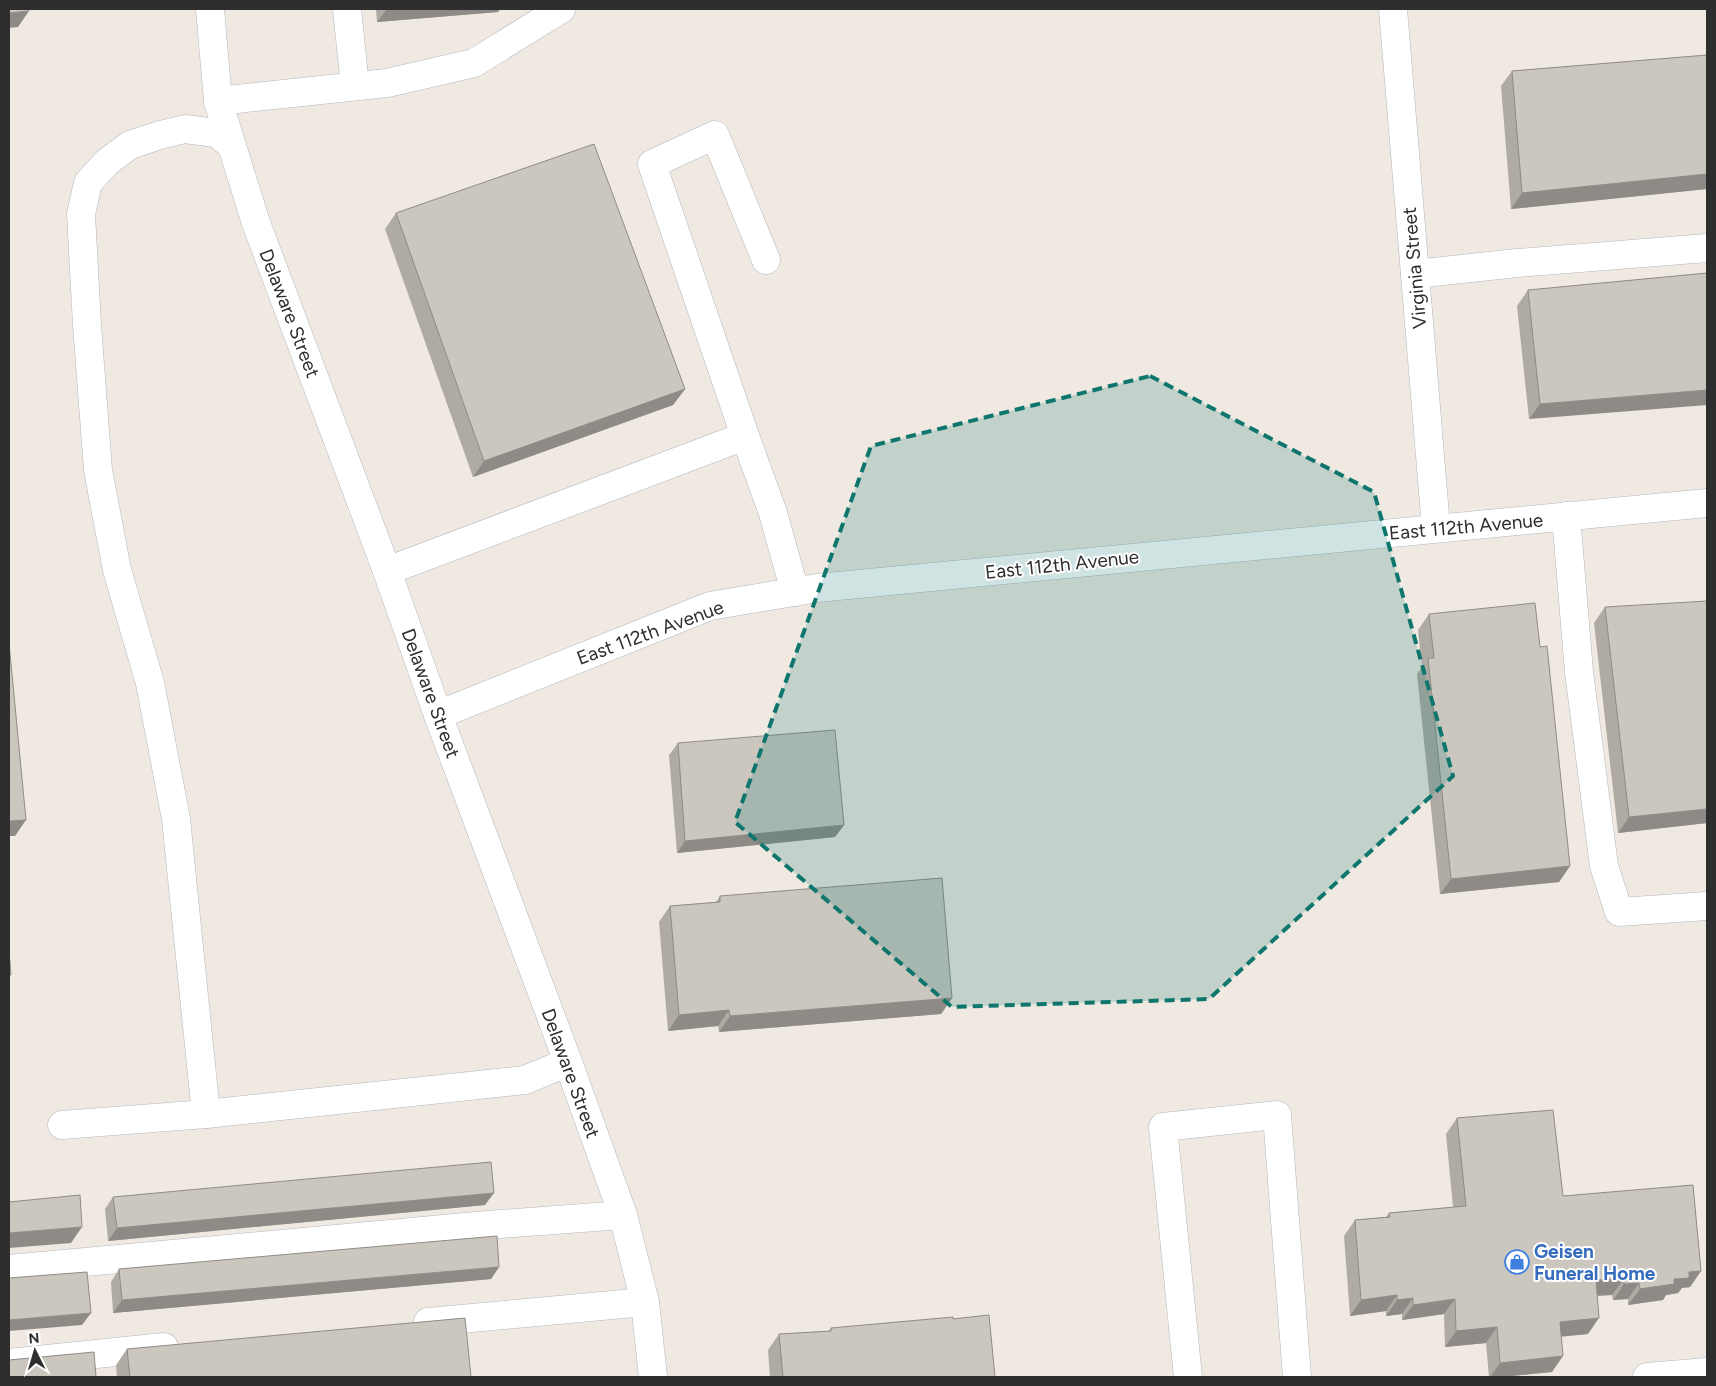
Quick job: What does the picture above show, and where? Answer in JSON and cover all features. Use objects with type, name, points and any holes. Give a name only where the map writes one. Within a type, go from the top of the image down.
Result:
[{"type":"street","name":"Delaware Street","points":[[210,9],[218,100],[256,223],[387,571],[438,715],[568,1062],[623,1215],[645,1302],[653,1377]]},
{"type":"street","points":[[347,9],[355,86]]},
{"type":"street","points":[[218,100],[387,83],[474,63],[561,9]]},
{"type":"street","name":"Virginia Street","points":[[1393,9],[1436,528]]},
{"type":"street","points":[[206,1114],[176,818],[150,683],[117,570],[98,470],[81,214],[88,183],[107,162],[130,145],[186,129],[216,133],[232,146]]},
{"type":"street","points":[[766,260],[715,135],[652,164],[773,513],[795,592]]},
{"type":"street","points":[[1415,274],[1517,263],[1707,248]]},
{"type":"street","points":[[387,571],[745,436]]},
{"type":"street","name":"East 112th Avenue","points":[[438,715],[710,606],[817,588],[1707,503]]},
{"type":"street","points":[[1566,516],[1579,672],[1604,866],[1619,912],[1707,906]]},
{"type":"street","points":[[62,1125],[206,1114],[525,1080],[568,1062]]},
{"type":"street","points":[[1188,1377],[1163,1126],[1277,1116],[1297,1377]]},
{"type":"street","points":[[9,1269],[487,1225],[623,1215]]},
{"type":"street","points":[[408,1324],[645,1302]]},
{"type":"street","points":[[9,1363],[184,1346]]},
{"type":"street","points":[[1647,1377],[1707,1372]]},
{"type":"highlighted area","points":[[1150,376],[1374,492],[1453,776],[1209,999],[952,1007],[735,822],[871,446]]},
{"type":"building","points":[[9,9],[29,9],[29,11],[9,13]]},
{"type":"building","points":[[1707,55],[1707,174],[1522,193],[1512,71]]},
{"type":"building","points":[[594,144],[685,389],[484,461],[396,213]]},
{"type":"building","points":[[1707,273],[1707,390],[1540,404],[1528,290]]},
{"type":"building","points":[[1707,601],[1707,809],[1629,817],[1605,607]]},
{"type":"building","points":[[1535,603],[1540,647],[1547,646],[1570,866],[1451,879],[1428,658],[1434,658],[1429,614]]},
{"type":"building","points":[[9,643],[26,820],[9,821]]},
{"type":"building","points":[[835,730],[844,825],[685,841],[678,743]]},
{"type":"building","points":[[942,878],[952,998],[730,1016],[729,1010],[679,1015],[670,906],[720,902],[720,896]]},
{"type":"building","points":[[9,951],[11,975],[9,975]]},
{"type":"building","name":"Geisen Funeral Home","points":[[1553,1110],[1563,1196],[1693,1185],[1701,1271],[1689,1272],[1689,1278],[1674,1279],[1674,1284],[1640,1289],[1639,1283],[1624,1284],[1624,1279],[1596,1280],[1599,1318],[1560,1322],[1563,1356],[1500,1363],[1497,1327],[1456,1331],[1455,1299],[1413,1305],[1413,1298],[1397,1300],[1397,1295],[1361,1300],[1355,1220],[1390,1217],[1389,1213],[1466,1206],[1457,1118]]},
{"type":"building","points":[[491,1162],[494,1193],[117,1228],[113,1197]]},
{"type":"building","points":[[80,1195],[82,1227],[9,1233],[9,1202]]},
{"type":"building","points":[[497,1236],[499,1267],[122,1300],[119,1269]]},
{"type":"building","points":[[87,1272],[91,1313],[9,1320],[9,1278]]},
{"type":"building","points":[[989,1315],[995,1377],[783,1377],[779,1334],[831,1331],[831,1328]]},
{"type":"building","points":[[465,1318],[471,1377],[130,1377],[127,1349]]},
{"type":"building","points":[[94,1352],[96,1377],[9,1377],[9,1360]]},
{"type":"place","name":"Geisen Funeral Home","points":[[1517,1262]]}]
